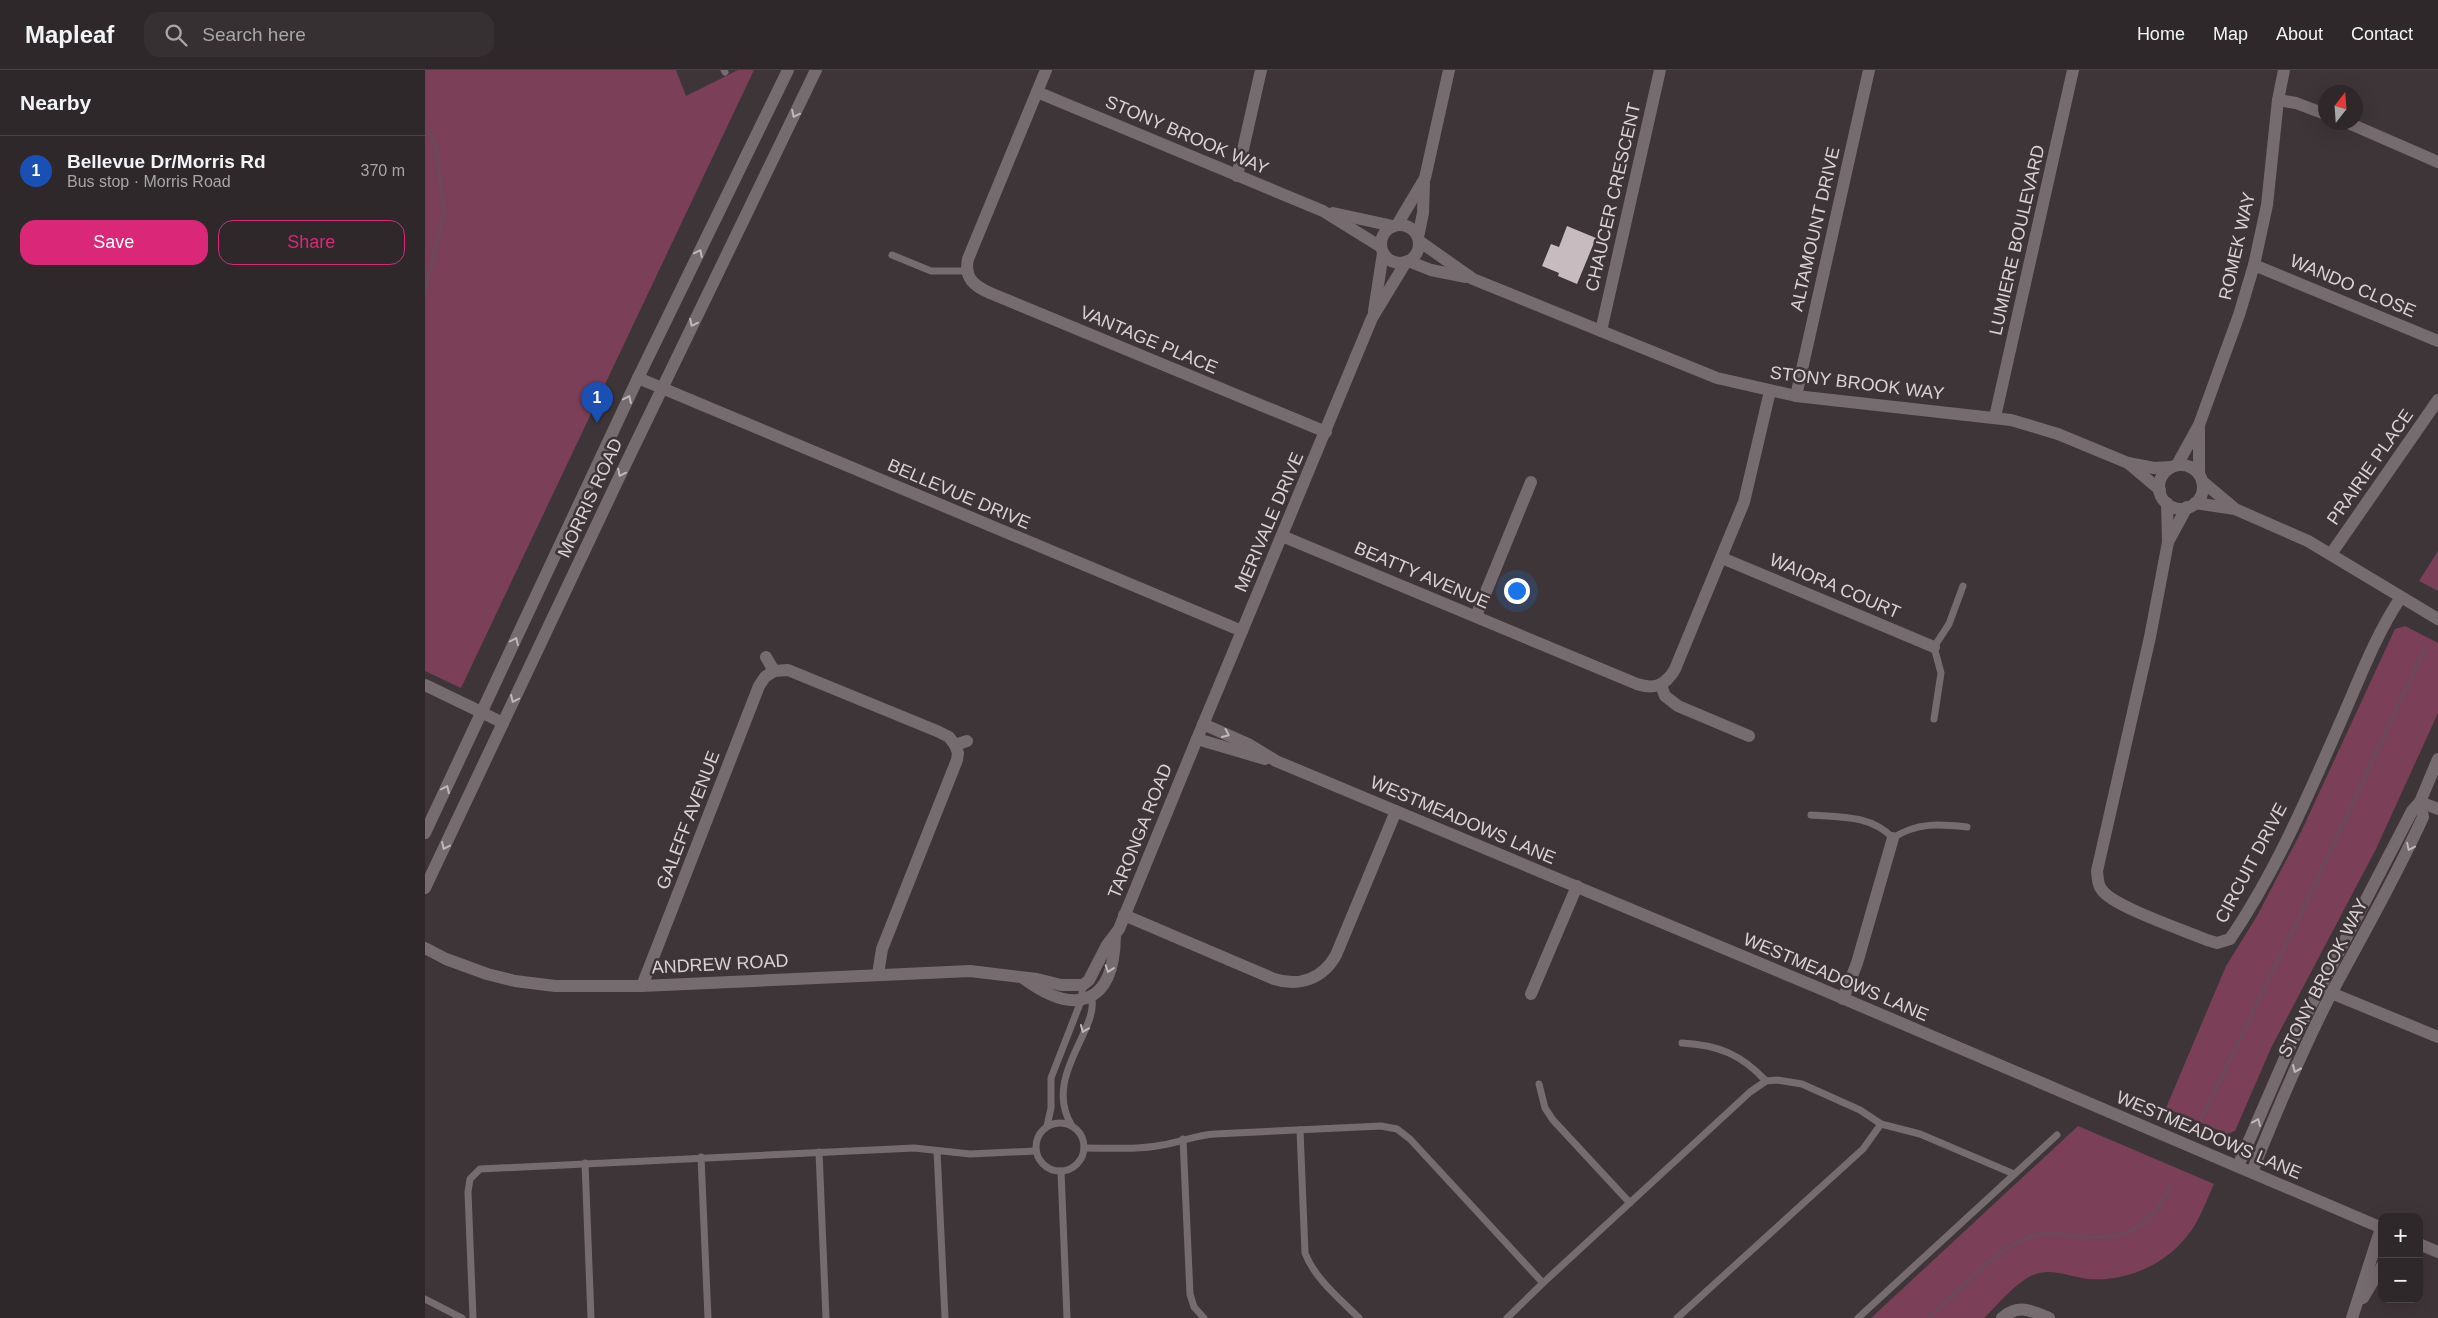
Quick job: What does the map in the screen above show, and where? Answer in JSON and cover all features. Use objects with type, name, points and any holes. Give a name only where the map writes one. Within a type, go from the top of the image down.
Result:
[{"type":"street","name":"MORRIS ROAD","points":[[425,833],[638,378],[788,70]]},
{"type":"street","name":"MORRIS ROAD","points":[[425,888],[816,70]]},
{"type":"street","points":[[967,271],[973,248],[1046,70]]},
{"type":"street","points":[[1237,176],[1261,70]]},
{"type":"street","points":[[1425,178],[1395,226],[1384,235],[1382,250],[1392,261],[1407,262],[1417,253],[1423,212],[1425,178],[1449,70]]},
{"type":"street","name":"CHAUCER CRESCENT","points":[[1601,331],[1660,70]]},
{"type":"street","name":"ALTAMOUNT DRIVE","points":[[1796,396],[1869,70]]},
{"type":"street","name":"LUMIERE BOULEVARD","points":[[1995,417],[2073,70]]},
{"type":"street","name":"ROMEK WAY","points":[[2174,466],[2199,425],[2236,324],[2253,265],[2267,205],[2278,100],[2284,70]]},
{"type":"street","name":"STONY BROOK WAY","points":[[1037,92],[1323,211],[1395,226]]},
{"type":"street","points":[[2278,100],[2295,103],[2318,111]]},
{"type":"street","points":[[2363,130],[2438,162]]},
{"type":"street","name":"STONY BROOK WAY","points":[[1323,211],[1382,250]]},
{"type":"street","points":[[1395,226],[1409,228],[1418,239]]},
{"type":"street","name":"STONY BROOK WAY","points":[[1418,239],[1473,279]]},
{"type":"street","name":"MERIVALE DRIVE","points":[[1373,318],[1382,250]]},
{"type":"street","name":"STONY BROOK WAY","points":[[1407,262],[1431,270],[1473,279],[1717,378],[1770,392],[1796,396],[1995,417],[2039,427],[2128,463],[2154,468],[2174,466]]},
{"type":"street","name":"MERIVALE DRIVE","points":[[1197,739],[1373,318],[1407,262]]},
{"type":"street","name":"WANDO CLOSE","points":[[2253,265],[2438,341]]},
{"type":"street","name":"VANTAGE PLACE","points":[[967,271],[972,282],[981,289],[1325,432]]},
{"type":"street","name":"BELLEVUE DRIVE","points":[[638,378],[1243,631]]},
{"type":"street","points":[[1749,736],[1678,706],[1665,696],[1661,685],[1675,669],[1747,494],[1770,392]]},
{"type":"street","name":"PRAIRIE PLACE","points":[[2331,554],[2438,400]]},
{"type":"street","name":"ROMEK WAY","points":[[2199,425],[2201,478]]},
{"type":"street","name":"STONY BROOK WAY","points":[[2128,463],[2160,490]]},
{"type":"street","points":[[2235,509],[2189,466],[2174,466],[2162,477],[2160,490],[2167,503],[2177,508],[2191,505],[2235,509],[2286,531],[2331,554],[2438,619]]},
{"type":"street","points":[[2191,505],[2202,493],[2201,478]]},
{"type":"street","points":[[1476,616],[1531,482]]},
{"type":"street","name":"CIRCUIT DRIVE","points":[[2167,503],[2168,542],[2150,637],[2097,871],[2098,883],[2102,890],[2115,901],[2207,940],[2217,942],[2230,939],[2257,897],[2318,772],[2373,649],[2401,597]]},
{"type":"street","name":"CIRCUIT DRIVE","points":[[2168,542],[2191,505]]},
{"type":"street","name":"BEATTY AVENUE","points":[[1282,536],[1637,684],[1652,687],[1661,685]]},
{"type":"street","name":"WAIORA COURT","points":[[1722,558],[1934,647]]},
{"type":"street","points":[[766,658],[774,671],[788,670],[937,731],[961,743],[957,760],[882,950],[878,974]]},
{"type":"street","name":"GALEFF AVENUE","points":[[641,986],[759,686],[765,677],[774,671]]},
{"type":"street","points":[[425,685],[503,722]]},
{"type":"street","name":"WESTMEADOWS LANE","points":[[1203,724],[1248,744],[1275,761]]},
{"type":"street","name":"WESTMEADOWS LANE","points":[[1197,739],[1275,761],[1843,998],[2378,1227]]},
{"type":"street","name":"TARONGA ROAD","points":[[1086,999],[1102,986],[1109,971],[1115,936],[1197,739]]},
{"type":"street","name":"STONY BROOK WAY","points":[[2238,1166],[2291,1044],[2319,988],[2360,915],[2412,811],[2420,802],[2438,759]]},
{"type":"street","points":[[2420,802],[2438,809]]},
{"type":"street","name":"STONY BROOK WAY","points":[[2252,1172],[2304,1051],[2332,993],[2373,920],[2423,817],[2420,802]]},
{"type":"street","points":[[1124,915],[1274,979],[1293,982],[1315,978],[1334,959],[1396,811]]},
{"type":"street","points":[[1843,998],[1857,963],[1893,838]]},
{"type":"street","points":[[1531,994],[1577,886]]},
{"type":"street","name":"TARONGA ROAD","points":[[1083,985],[1094,972],[1107,944],[1115,936]]},
{"type":"street","name":"ANDREW ROAD","points":[[425,948],[468,969],[515,981],[583,987],[970,971],[1037,979],[1069,986],[1083,985]]},
{"type":"street","name":"ANDREW ROAD","points":[[1023,978],[1047,993],[1063,1000],[1086,999]]},
{"type":"street","points":[[2319,988],[2438,1037]]},
{"type":"street","points":[[2352,1318],[2378,1237]]},
{"type":"street","points":[[2423,1246],[2438,1252]]},
{"type":"street","points":[[2352,1318],[2378,1273]]},
{"type":"street","points":[[2002,1318],[2010,1312],[2022,1308],[2049,1318]]},
{"type":"lane","points":[[892,255],[931,272],[967,271]]},
{"type":"lane","points":[[1934,719],[1941,673],[1934,647],[1949,624],[1963,586]]},
{"type":"lane","points":[[1811,815],[1870,821],[1883,827],[1893,838],[1918,825],[1937,824],[1967,827]]},
{"type":"lane","points":[[1083,985],[1086,999]]},
{"type":"lane","name":"TARONGA ROAD","points":[[1072,1126],[1066,1117],[1063,1090],[1065,1078],[1091,1013],[1083,985]]},
{"type":"lane","name":"TARONGA ROAD","points":[[1047,1126],[1051,1108],[1051,1078],[1086,999]]},
{"type":"lane","points":[[1682,1043],[1712,1046],[1735,1055],[1744,1060],[1766,1081]]},
{"type":"lane","points":[[1507,1318],[1750,1092],[1766,1081],[1777,1080],[1802,1084],[1860,1110],[1881,1124],[1920,1134],[2014,1174]]},
{"type":"lane","points":[[1539,1084],[1545,1108],[1553,1120],[1630,1203]]},
{"type":"lane","points":[[1062,1122],[1072,1126],[1081,1135],[1084,1148],[1077,1164],[1061,1171],[1045,1166],[1035,1152],[1037,1137],[1047,1126],[1062,1122]]},
{"type":"lane","points":[[1677,1318],[1863,1149],[1881,1124]]},
{"type":"lane","points":[[1084,1148],[1147,1147],[1199,1135],[1391,1127],[1403,1132],[1543,1283]]},
{"type":"lane","points":[[1300,1130],[1305,1253],[1308,1261],[1324,1282],[1359,1318]]},
{"type":"lane","points":[[1858,1318],[2057,1135]]},
{"type":"lane","points":[[1183,1139],[1191,1294],[1194,1307],[1203,1318]]},
{"type":"lane","points":[[473,1318],[467,1192],[470,1179],[474,1173],[487,1167],[915,1148],[970,1154],[1035,1152]]},
{"type":"lane","points":[[937,1151],[945,1318]]},
{"type":"lane","points":[[819,1152],[826,1318]]},
{"type":"lane","points":[[701,1157],[708,1318]]},
{"type":"lane","points":[[585,1163],[591,1318]]},
{"type":"lane","points":[[1061,1171],[1067,1318]]},
{"type":"lane","points":[[425,1299],[462,1318]]},
{"type":"shaded area","points":[[425,70],[676,70],[686,96],[738,70],[754,70],[461,688],[425,671]]},
{"type":"shaded area","points":[[2438,551],[2438,591],[2419,581]]},
{"type":"shaded area","points":[[2405,626],[2438,643],[2438,713],[2376,849],[2271,1048],[2235,1131],[2227,1134],[2166,1108],[2226,966],[2257,916],[2301,832],[2395,629]]},
{"type":"shaded area","points":[[2078,1126],[2214,1184],[2196,1223],[2179,1246],[2156,1263],[2116,1278],[2088,1279],[2055,1272],[2036,1274],[2015,1287],[1984,1318],[1871,1318]]},
{"type":"building","points":[[1567,226],[1596,238],[1577,284],[1558,276],[1559,273],[1542,266],[1551,244],[1559,247]]},
{"type":"waterway","points":[[425,126],[436,145],[444,214],[425,292]]},
{"type":"waterway","points":[[2198,1125],[2307,901],[2426,646]]},
{"type":"waterway","points":[[1929,1318],[1975,1274],[2014,1244],[2026,1238],[2044,1234],[2107,1237],[2132,1230],[2153,1214],[2170,1187]]},
{"type":"place","name":"Bellevue Dr/Morris Rd","points":[[597,423]]}]
